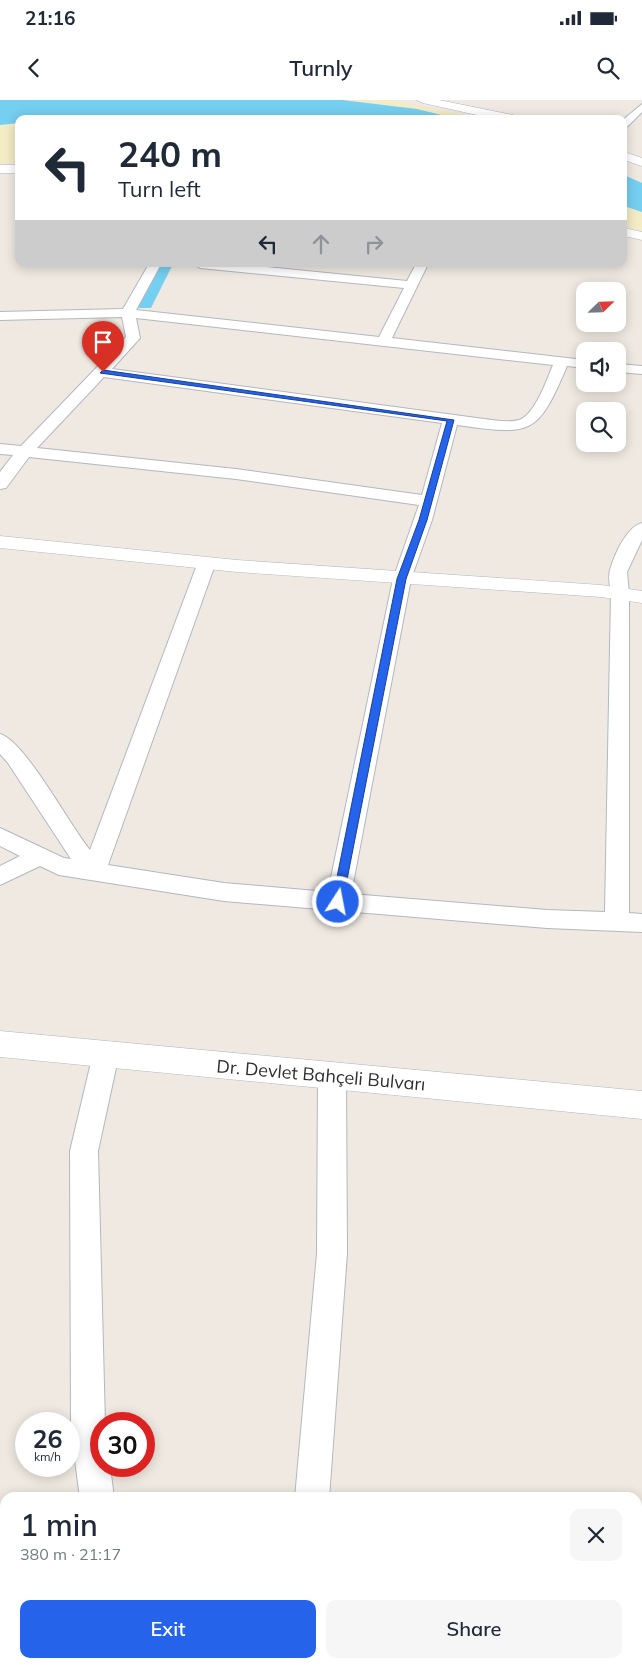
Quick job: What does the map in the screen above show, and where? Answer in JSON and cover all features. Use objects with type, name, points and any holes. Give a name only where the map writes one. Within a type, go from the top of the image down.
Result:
[{"type":"street","points":[[423,100],[494,115]]},
{"type":"street","points":[[627,121],[642,107]]},
{"type":"street","points":[[627,157],[642,162]]},
{"type":"street","points":[[0,169],[15,169]]},
{"type":"street","points":[[627,233],[642,236]]},
{"type":"street","points":[[0,484],[25,452],[134,338],[128,313],[153,267]]},
{"type":"street","points":[[230,267],[412,285]]},
{"type":"street","points":[[384,342],[421,267]]},
{"type":"street","points":[[0,316],[128,313],[576,363]]},
{"type":"street","points":[[103,372],[451,420],[484,424],[526,424],[538,411],[562,361]]},
{"type":"street","points":[[626,369],[642,370]]},
{"type":"street","points":[[338,902],[402,579],[428,501],[451,420]]},
{"type":"street","points":[[0,449],[236,474],[428,501]]},
{"type":"street","points":[[617,922],[620,594],[618,572],[635,536],[642,528]]},
{"type":"street","points":[[0,542],[402,579],[620,594],[642,598]]},
{"type":"street","points":[[94,871],[207,562]]},
{"type":"street","points":[[0,741],[16,758],[69,841],[94,871]]},
{"type":"street","points":[[0,836],[59,866],[224,892],[547,920],[642,922]]},
{"type":"street","points":[[0,876],[40,856]]},
{"type":"street","name":"Dr. Devlet Bahçeli Bulvarı","points":[[0,1044],[642,1105]]},
{"type":"street","points":[[95,1492],[88,1430],[84,1151],[106,1054]]},
{"type":"street","points":[[312,1492],[332,1253],[332,1076]]},
{"type":"sand","points":[[342,100],[387,100],[464,115],[442,115],[417,109]]},
{"type":"sand","points":[[15,123],[15,164],[0,163],[0,125]]},
{"type":"sand","points":[[627,207],[642,212],[642,231],[627,228]]},
{"type":"water","points":[[0,100],[342,100],[417,109],[442,115],[15,115],[15,123],[0,125]]},
{"type":"water","points":[[627,176],[642,183],[642,212],[627,207]]},
{"type":"water","points":[[160,267],[172,267],[151,308],[135,308]]},
{"type":"route","points":[[103,372],[451,420],[423,520],[402,579],[338,902]]}]
